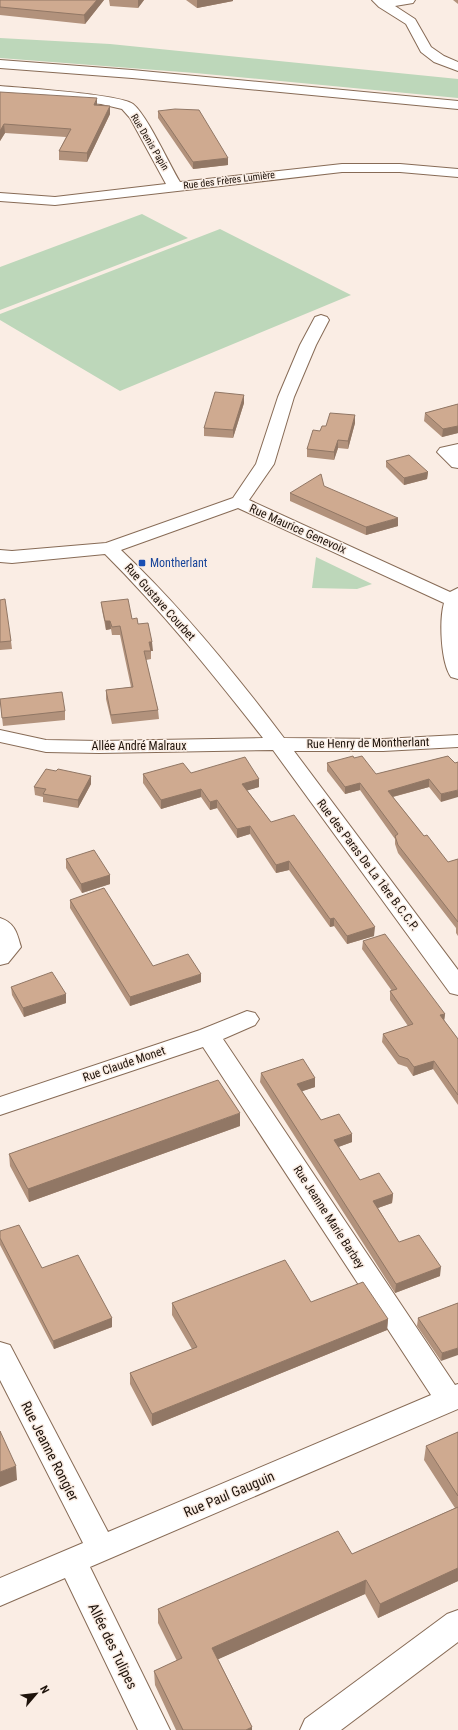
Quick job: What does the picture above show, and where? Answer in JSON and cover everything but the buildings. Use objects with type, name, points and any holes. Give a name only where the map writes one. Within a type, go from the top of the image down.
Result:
[{"type":"street","points":[[380,2],[409,0]]},
{"type":"street","points":[[380,2],[411,22],[426,49],[440,60],[458,67]]},
{"type":"street","points":[[0,64],[132,74],[458,105]]},
{"type":"street","name":"Rue Denis Papin","points":[[0,90],[101,100],[127,106],[136,116],[175,187]]},
{"type":"street","name":"Rue des Frères Lumière","points":[[0,197],[55,201],[342,168],[380,166],[412,167],[458,173]]},
{"type":"street","name":"Rue Maurice Genevoix","points":[[321,320],[308,345],[286,397],[265,464],[239,502],[456,597]]},
{"type":"street","points":[[458,449],[446,452],[458,463]]},
{"type":"street","points":[[0,556],[110,548],[239,502]]},
{"type":"street","name":"Rue Gustave Courbet","points":[[110,548],[139,575],[164,603],[217,666],[278,744]]},
{"type":"street","points":[[456,597],[451,614],[451,634],[458,673]]},
{"type":"street","name":"Allée André Malraux","points":[[0,736],[46,746],[91,747],[278,744]]},
{"type":"street","name":"Rue Henry de Montherlant","points":[[278,744],[383,745],[458,741]]},
{"type":"street","name":"Rue des Paras De La 1ère B.C.C.P.","points":[[278,744],[458,987]]},
{"type":"street","points":[[0,926],[5,930],[10,947],[0,957]]},
{"type":"street","name":"Rue Claude Monet","points":[[0,1106],[208,1036],[247,1019]]},
{"type":"street","name":"Rue Jeanne Marie Barbey","points":[[208,1036],[224,1057],[454,1398]]},
{"type":"street","name":"Rue Jeanne Rongier","points":[[1,1358],[101,1548]]},
{"type":"street","name":"Rue Paul Gauguin","points":[[0,1592],[454,1398]]},
{"type":"street","name":"Allée des Tulipes","points":[[72,1561],[154,1730]]},
{"type":"street","points":[[316,1730],[458,1624]]},
{"type":"green space","points":[[0,38],[110,44],[458,79],[458,98],[195,73],[0,58]]},
{"type":"green space","points":[[142,214],[188,238],[0,310],[0,267]]},
{"type":"green space","points":[[220,229],[351,295],[120,391],[0,320],[0,314]]},
{"type":"green space","points":[[316,557],[372,584],[357,589],[312,588]]},
{"type":"place","name":"Montherlant","points":[[142,563]]}]
